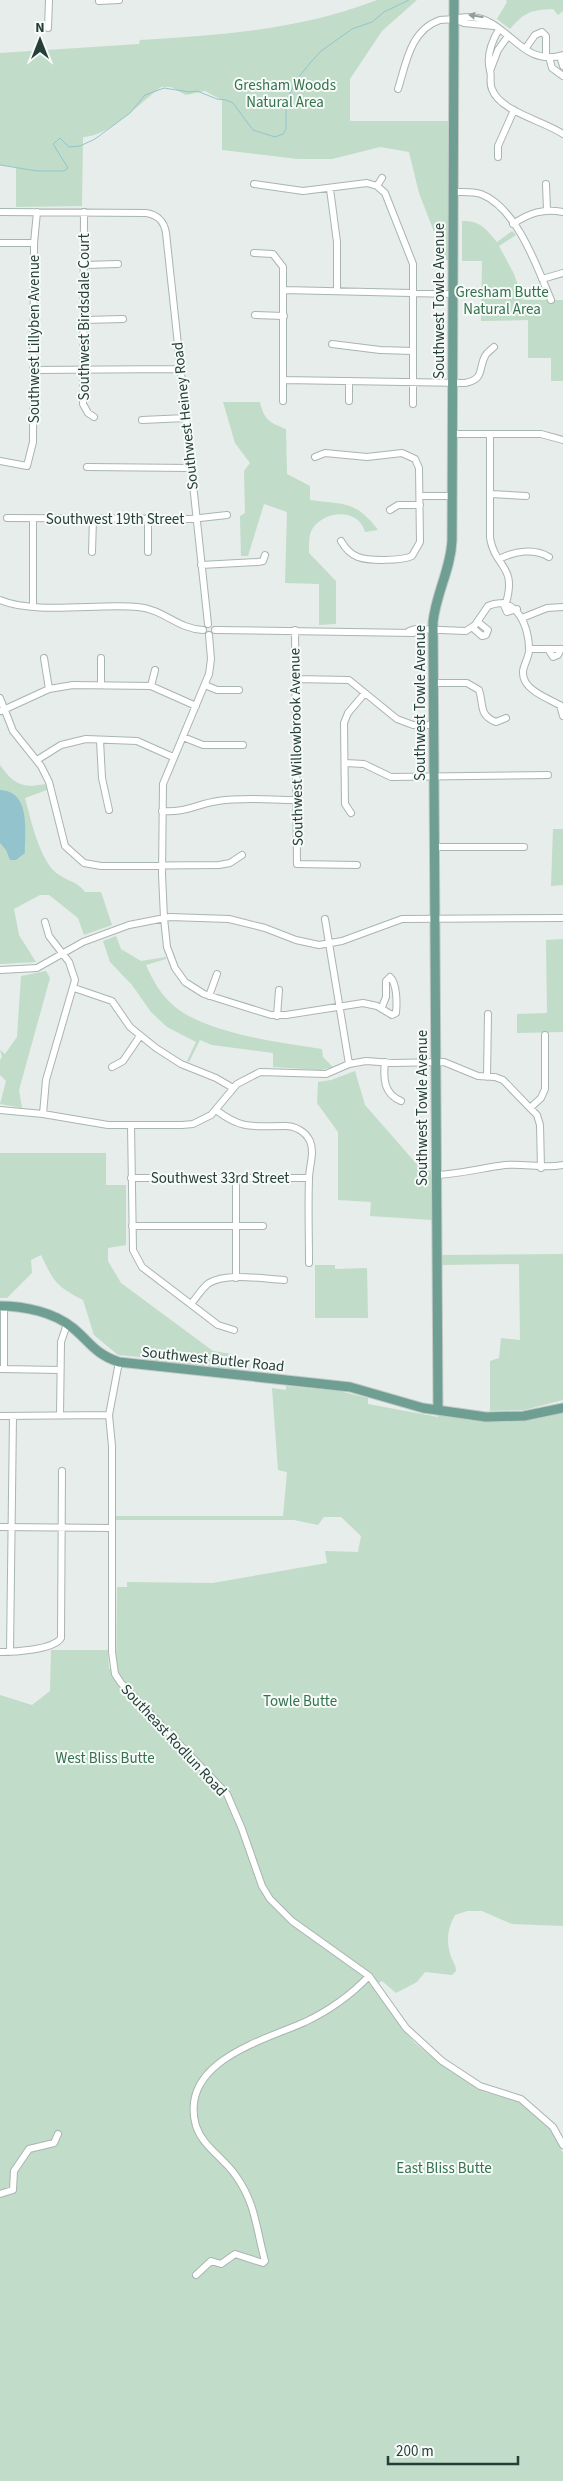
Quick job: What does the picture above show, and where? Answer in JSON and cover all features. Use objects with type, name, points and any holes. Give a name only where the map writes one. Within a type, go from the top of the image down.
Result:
[{"type":"main road","name":"Southwest Towle Avenue","points":[[438,1409],[434,631],[436,604],[451,552],[454,0]]},
{"type":"main road","name":"Southwest Butler Road","points":[[2,1306],[28,1308],[67,1324],[98,1353],[119,1362],[350,1387],[416,1406],[506,1417],[537,1415],[563,1408]]},
{"type":"street","points":[[48,28],[49,0]]},
{"type":"street","points":[[99,0],[119,0]]},
{"type":"street","points":[[398,88],[406,57],[418,37],[437,21],[454,19],[464,24],[497,28],[525,49],[548,57],[562,56],[563,66]]},
{"type":"street","points":[[497,28],[490,50],[488,66],[494,93],[502,103],[552,126],[563,134]]},
{"type":"street","points":[[525,49],[535,35],[542,32],[546,36],[548,57],[552,68],[563,76]]},
{"type":"street","points":[[490,71],[498,50],[508,36]]},
{"type":"street","points":[[498,157],[498,146],[514,110]]},
{"type":"street","points":[[377,186],[382,178]]},
{"type":"street","points":[[254,184],[304,191],[368,183],[377,186],[388,198],[412,258],[414,293],[413,404]]},
{"type":"street","points":[[546,184],[547,210]]},
{"type":"street","points":[[330,189],[337,242],[337,291]]},
{"type":"street","points":[[454,192],[470,192],[486,196],[496,203],[513,224],[531,252],[551,300]]},
{"type":"street","points":[[513,224],[528,215],[547,210],[563,212]]},
{"type":"street","points":[[0,212],[84,212]]},
{"type":"street","name":"Southwest Lillyben Avenue","points":[[0,461],[27,466],[33,436],[34,243],[37,212]]},
{"type":"street","name":"Southwest Heiney Road","points":[[84,212],[152,214],[160,219],[165,228],[208,624]]},
{"type":"street","name":"Southwest Birdsdale Court","points":[[84,212],[83,404],[88,413],[94,417]]},
{"type":"street","points":[[0,243],[34,243]]},
{"type":"street","points":[[254,253],[268,252],[278,257],[283,267],[283,400]]},
{"type":"street","points":[[84,265],[118,264]]},
{"type":"street","points":[[542,279],[563,273]]},
{"type":"street","points":[[284,290],[453,294]]},
{"type":"street","points":[[255,315],[284,316]]},
{"type":"street","points":[[84,320],[123,319]]},
{"type":"street","points":[[332,344],[380,350],[413,351]]},
{"type":"street","points":[[283,380],[469,382],[478,376],[485,355],[494,347]]},
{"type":"street","points":[[34,370],[180,369]]},
{"type":"street","points":[[349,381],[349,401]]},
{"type":"street","points":[[142,420],[186,418]]},
{"type":"street","points":[[453,434],[546,435],[563,440]]},
{"type":"street","points":[[490,434],[490,538],[510,579],[505,603]]},
{"type":"street","points":[[315,457],[325,453],[367,457],[402,453],[415,459],[420,473],[420,542],[412,556],[403,559],[364,559],[350,552],[341,541]]},
{"type":"street","points":[[87,467],[191,468]]},
{"type":"street","points":[[490,494],[526,496]]},
{"type":"street","points":[[420,496],[452,496]]},
{"type":"street","points":[[390,510],[398,505],[420,505]]},
{"type":"street","name":"Southwest 19th Street","points":[[7,518],[196,518],[227,515]]},
{"type":"street","points":[[33,518],[33,606]]},
{"type":"street","points":[[92,552],[93,518]]},
{"type":"street","points":[[148,518],[148,552]]},
{"type":"street","points":[[499,559],[518,552],[541,552],[549,557]]},
{"type":"street","points":[[201,565],[258,562],[265,555]]},
{"type":"street","points":[[0,600],[17,605],[33,606],[140,607],[160,613],[181,626],[203,630],[205,634],[295,630],[461,632],[473,628],[488,606],[505,603],[517,610],[522,618],[529,649],[523,670],[525,680],[530,687],[562,706],[563,716]]},
{"type":"street","points":[[522,618],[547,608],[563,607]]},
{"type":"street","points":[[473,628],[482,636],[486,635],[488,630],[478,622]]},
{"type":"street","points":[[203,630],[208,624],[213,625],[211,663],[205,685],[163,784],[162,865],[164,918],[167,947],[175,968],[190,985],[209,996],[277,1016],[363,1003],[382,1008],[392,1015],[396,1012],[393,981],[390,977],[386,981],[386,997],[382,1008]]},
{"type":"street","name":"Southwest Willowbrook Avenue","points":[[295,630],[297,864],[357,865]]},
{"type":"street","points":[[529,649],[562,649]]},
{"type":"street","points":[[44,658],[49,689]]},
{"type":"street","points":[[101,658],[101,685]]},
{"type":"street","points":[[151,686],[155,670]]},
{"type":"street","points":[[295,679],[344,679],[353,682],[402,722],[413,725],[434,725]]},
{"type":"street","points":[[435,683],[472,684],[480,693],[483,714],[496,722],[506,718]]},
{"type":"street","points":[[2,711],[49,689],[72,685],[151,686],[196,706]]},
{"type":"street","points":[[205,685],[217,690],[239,690]]},
{"type":"street","points":[[351,813],[345,804],[345,718],[365,693]]},
{"type":"street","points":[[0,698],[2,711],[17,737],[37,760],[50,785],[65,846],[84,863],[101,866],[219,865],[230,863],[242,855]]},
{"type":"street","points":[[183,737],[208,745],[243,745]]},
{"type":"street","points":[[37,760],[56,748],[71,742],[100,740],[137,742],[173,757]]},
{"type":"street","points":[[100,740],[102,778],[109,810]]},
{"type":"street","points":[[345,763],[364,764],[391,777],[548,775]]},
{"type":"street","points":[[162,811],[186,811],[212,802],[228,800],[296,800]]},
{"type":"street","points":[[434,847],[524,847]]},
{"type":"street","points":[[0,970],[34,968],[62,955],[83,942],[136,923],[164,918],[186,916],[228,919],[265,928],[302,942],[330,944],[393,921],[563,918]]},
{"type":"street","points":[[325,919],[349,1064]]},
{"type":"street","points":[[43,1114],[46,1080],[74,988],[73,968],[48,936],[46,922]]},
{"type":"street","points":[[209,996],[217,974]]},
{"type":"street","points":[[74,988],[112,1001],[126,1023],[140,1036],[181,1064],[216,1078],[233,1088]]},
{"type":"street","points":[[277,1016],[279,990]]},
{"type":"street","points":[[488,1014],[488,1077]]},
{"type":"street","points":[[530,1108],[541,1098],[545,1089],[545,1035]]},
{"type":"street","points":[[112,1067],[123,1061],[140,1036]]},
{"type":"street","points":[[0,1110],[43,1114],[108,1125],[193,1124],[216,1110],[241,1080],[260,1072],[326,1074],[349,1064],[366,1061],[448,1063],[468,1073],[498,1078],[507,1083],[530,1108],[537,1116],[540,1125],[540,1168]]},
{"type":"street","points":[[385,1062],[384,1078],[386,1088],[391,1098],[401,1102]]},
{"type":"street","points":[[216,1110],[238,1124],[248,1127],[288,1126],[299,1129],[309,1138],[312,1150],[309,1178],[309,1263]]},
{"type":"street","points":[[131,1125],[132,1250],[138,1262],[218,1325],[234,1330]]},
{"type":"street","points":[[436,1176],[460,1174],[505,1165],[540,1168],[563,1165]]},
{"type":"street","name":"Southwest 33rd Street","points":[[131,1178],[309,1178]]},
{"type":"street","points":[[236,1179],[236,1278]]},
{"type":"street","points":[[132,1226],[262,1226]]},
{"type":"street","points":[[191,1304],[210,1282],[218,1279],[266,1278],[284,1280]]},
{"type":"street","points":[[2,1306],[2,1369],[60,1370]]},
{"type":"street","points":[[60,1415],[61,1342],[67,1324]]},
{"type":"street","name":"Southeast Rodlun Road","points":[[119,1362],[109,1415],[112,1528],[112,1652],[117,1678],[227,1794],[242,1828],[262,1886],[270,1899],[292,1921],[370,1976],[406,2028],[442,2061],[480,2086],[521,2099],[553,2127],[563,2145]]},
{"type":"street","points":[[0,1416],[109,1415]]},
{"type":"street","points":[[10,1652],[12,1416]]},
{"type":"street","points":[[0,1652],[30,1650],[59,1641],[61,1635],[62,1471]]},
{"type":"street","points":[[0,1527],[112,1528]]},
{"type":"street","points":[[196,2275],[211,2261],[221,2264],[236,2254],[254,2262],[263,2263],[265,2260],[253,2206],[237,2176],[204,2142],[197,2127],[195,2098],[205,2075],[228,2057],[306,2021],[352,1992],[370,1976]]},
{"type":"street","points":[[0,2194],[12,2190],[14,2172],[29,2149],[54,2143],[58,2134]]},
{"type":"green space","name":"Gresham Woods Natural Area","points":[[377,0],[417,0],[382,31],[350,79],[350,121],[448,121],[448,260],[445,260],[419,193],[409,152],[380,147],[332,159],[298,159],[222,150],[222,100],[205,91],[186,95],[171,87],[161,87],[113,125],[93,136],[83,137],[82,206],[16,207],[16,167],[0,165],[0,53],[139,44],[140,40],[230,33],[290,25],[348,10]]},
{"type":"green space","points":[[506,0],[563,0],[563,11],[558,15],[553,9],[533,11],[524,15],[510,29],[497,19],[507,2]]},
{"type":"green space","name":"Gresham Butte Natural Area","points":[[462,221],[474,222],[482,226],[497,242],[512,231],[516,235],[499,246],[514,274],[523,300],[563,300],[563,381],[551,381],[551,358],[528,358],[528,320],[481,321],[482,261],[462,261]]},
{"type":"green space","points":[[223,402],[260,402],[268,420],[286,429],[287,474],[310,486],[310,500],[341,504],[356,509],[363,513],[378,530],[365,532],[355,518],[338,514],[321,520],[314,526],[310,534],[309,553],[336,581],[336,624],[319,625],[319,584],[285,583],[287,512],[264,504],[248,556],[241,556],[240,516],[245,513],[244,471],[250,463],[235,443]]},
{"type":"green space","points":[[0,765],[9,777],[19,784],[31,786],[45,784],[47,790],[25,798],[43,855],[53,870],[78,885],[85,892],[101,892],[112,925],[84,935],[78,918],[49,895],[40,895],[14,909],[19,935],[36,962],[0,964]]},
{"type":"green space","points":[[553,829],[563,829],[563,885],[551,886]]},
{"type":"green space","points":[[116,936],[121,949],[141,961],[166,957],[166,959],[146,965],[165,997],[174,1006],[188,1015],[224,1030],[286,1044],[322,1049],[323,1057],[333,1067],[321,1070],[273,1067],[273,1053],[212,1045],[200,1040],[189,1062],[187,1061],[196,1042],[167,1027],[151,1012],[132,985],[110,962],[103,941]]},
{"type":"green space","points":[[563,939],[563,1032],[517,1033],[517,1014],[547,1013],[546,940]]},
{"type":"green space","points":[[46,971],[50,978],[19,1090],[22,1108],[0,1104],[6,1081],[0,1075],[0,1060],[2,1057],[0,1050],[5,1054],[17,1037],[21,976]]},
{"type":"green space","points":[[355,1071],[365,1105],[421,1169],[433,1171],[432,1220],[370,1216],[371,1202],[338,1200],[338,1132],[317,1103],[318,1082],[331,1080]]},
{"type":"green space","points":[[0,1153],[106,1153],[106,1185],[126,1185],[126,1245],[108,1248],[108,1261],[121,1283],[213,1351],[238,1355],[237,1371],[153,1362],[149,1358],[118,1355],[94,1335],[83,1300],[61,1287],[49,1271],[41,1255],[31,1260],[32,1273],[7,1298],[0,1298]]},
{"type":"green space","points":[[563,1254],[563,1400],[524,1410],[490,1411],[490,1361],[499,1358],[501,1338],[520,1340],[519,1264],[442,1265],[442,1255]]},
{"type":"green space","points":[[315,1265],[335,1265],[335,1269],[367,1268],[368,1318],[315,1318]]},
{"type":"green space","points":[[286,1386],[339,1391],[368,1398],[368,1404],[438,1417],[438,1415],[487,1421],[515,1422],[563,1412],[563,1926],[512,1924],[482,1911],[467,1911],[455,1915],[450,1925],[448,1946],[456,1969],[452,1975],[425,1972],[417,1982],[396,1993],[382,1981],[373,1986],[405,2032],[415,2043],[443,2066],[485,2092],[520,2102],[552,2131],[563,2153],[563,2481],[0,2481],[0,1695],[32,1705],[50,1691],[51,1650],[108,1650],[109,1669],[116,1668],[117,1587],[127,1587],[127,1582],[213,1583],[327,1563],[325,1551],[358,1552],[361,1536],[341,1517],[324,1517],[318,1525],[294,1520],[116,1520],[116,1516],[283,1516],[287,1472],[278,1470],[272,1388],[286,1390]]},
{"type":"water","points":[[0,790],[10,792],[17,797],[22,805],[25,824],[25,853],[16,860],[10,860],[6,850],[0,843]]},
{"type":"waterway","points":[[0,165],[37,171],[64,171],[68,168],[53,144],[60,138],[69,147],[80,146],[95,139],[130,113],[145,95],[164,88],[189,92],[197,91],[217,99],[226,100],[233,103],[253,130],[275,137],[283,134],[286,129],[286,107],[289,95],[298,78],[321,51],[352,29],[372,22],[384,12],[409,0]]},
{"type":"park label","name":"Towle Butte","points":[[300,1701]]},
{"type":"park label","name":"West Bliss Butte","points":[[105,1758]]},
{"type":"park label","name":"East Bliss Butte","points":[[444,2168]]}]
